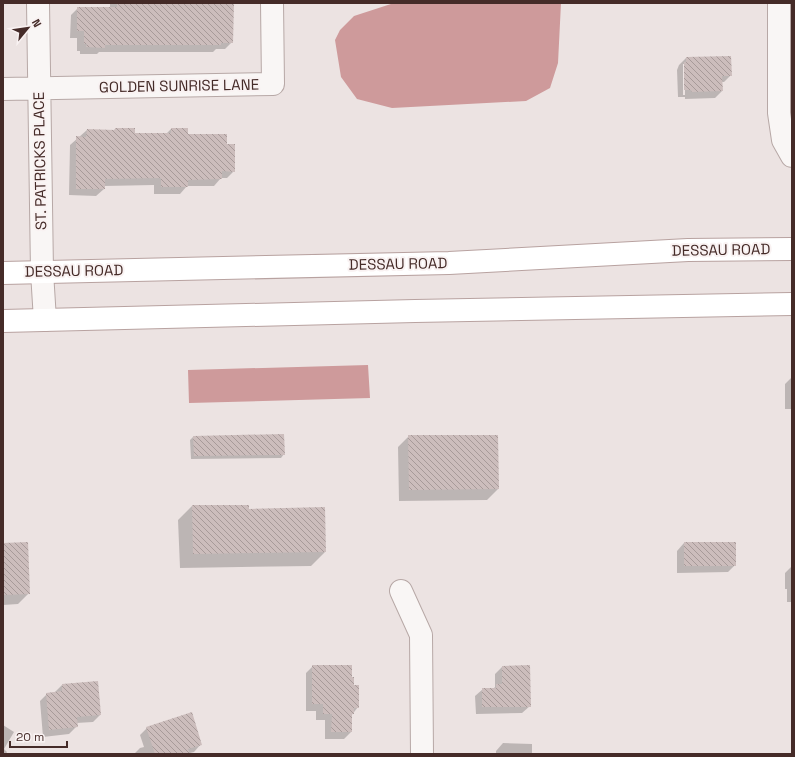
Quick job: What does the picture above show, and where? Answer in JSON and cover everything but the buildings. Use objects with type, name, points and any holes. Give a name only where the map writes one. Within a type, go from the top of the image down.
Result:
[{"type":"main road","name":"DESSAU ROAD","points":[[3,273],[449,263],[688,250],[792,249]]},
{"type":"main road","points":[[3,321],[408,311],[792,304]]},
{"type":"street","name":"ST. PATRICKS PLACE","points":[[38,3],[42,272],[45,320]]},
{"type":"street","name":"GOLDEN SUNRISE LANE","points":[[3,89],[273,84],[272,3]]},
{"type":"street","points":[[779,3],[779,113],[783,140],[792,155]]},
{"type":"street","points":[[402,591],[421,635],[422,754]]},
{"type":"shaded area","points":[[394,3],[561,3],[558,63],[550,88],[526,101],[392,108],[357,99],[341,77],[335,40],[340,30],[354,16]]},
{"type":"shaded area","points":[[368,365],[370,398],[189,403],[188,370]]}]
